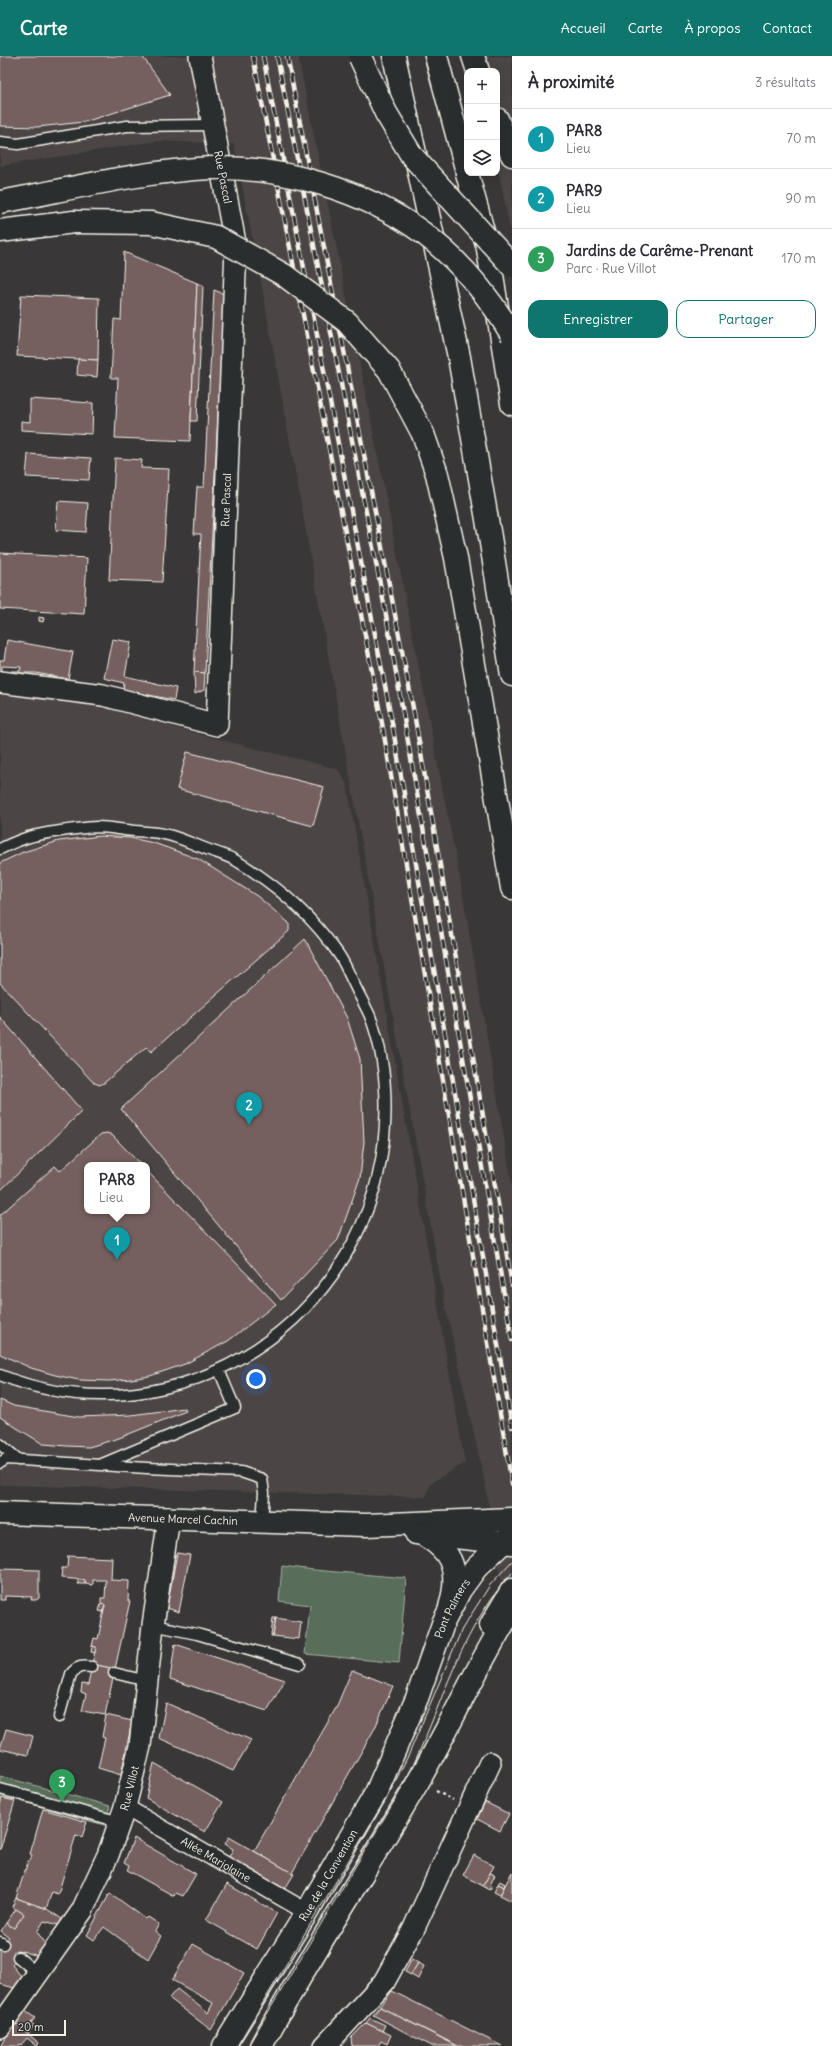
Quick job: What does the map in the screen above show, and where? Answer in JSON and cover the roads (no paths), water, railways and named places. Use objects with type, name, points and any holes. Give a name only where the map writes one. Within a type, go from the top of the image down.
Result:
[{"type":"main road","points":[[360,56],[386,113],[412,156],[512,266]]},
{"type":"main road","points":[[394,56],[459,358],[512,675]]},
{"type":"main road","points":[[436,56],[464,161]]},
{"type":"main road","points":[[473,56],[477,68]]},
{"type":"main road","points":[[500,126],[512,154]]},
{"type":"main road","points":[[0,202],[163,173],[213,168],[269,171],[328,184],[372,203],[422,233],[468,276],[489,299],[512,335]]},
{"type":"main road","points":[[468,176],[488,249],[512,404]]},
{"type":"main road","points":[[0,231],[74,222],[151,223],[216,237],[284,275],[347,322],[389,370],[423,434],[437,474],[456,558],[512,888]]},
{"type":"main road","name":"Avenue Marcel Cachin","points":[[0,1513],[366,1525],[430,1532],[509,1533]]},
{"type":"main road","points":[[430,1532],[447,1553],[454,1569],[454,1593],[446,1617]]},
{"type":"main road","name":"Pont Palmers","points":[[417,1698],[446,1617],[460,1590],[476,1568],[509,1533]]},
{"type":"main road","points":[[451,1720],[480,1644],[512,1590]]},
{"type":"main road","points":[[261,2046],[288,1996],[418,1781],[494,1638],[512,1609]]},
{"type":"main road","name":"Rue de la Convention","points":[[224,2046],[307,1912],[376,1793],[417,1698]]},
{"type":"street","name":"Rue Pascal","points":[[0,682],[103,695],[217,724],[236,248],[200,56]]},
{"type":"street","name":"Rue Villot","points":[[0,2027],[82,1911],[108,1855],[122,1815],[140,1746],[153,1625],[169,1518]]},
{"type":"street","points":[[330,2045],[384,1982],[414,1928],[490,1763]]},
{"type":"street","name":"Allée Marjolaine","points":[[122,1815],[307,1912]]},
{"type":"lane","points":[[0,142],[18,144],[127,126],[213,125]]},
{"type":"lane","points":[[0,849],[27,838],[97,827],[167,835],[234,859],[292,899],[338,953],[370,1016],[382,1060],[386,1104],[384,1149],[374,1193],[358,1235],[335,1274],[307,1309],[273,1338],[236,1362],[219,1370],[194,1380],[151,1392],[106,1396],[61,1393],[18,1382],[0,1375]]},
{"type":"lane","points":[[100,1465],[235,1408],[219,1370]]},
{"type":"lane","points":[[0,1444],[19,1460]]},
{"type":"lane","points":[[0,1463],[6,1459],[241,1472],[262,1479],[264,1493],[262,1522]]},
{"type":"lane","points":[[153,1625],[197,1634],[300,1664]]},
{"type":"lane","points":[[59,1717],[71,1674],[75,1668],[83,1666],[92,1667]]},
{"type":"lane","points":[[114,1673],[147,1681]]},
{"type":"lane","points":[[0,1789],[122,1815]]},
{"type":"lane","points":[[18,1956],[38,1974]]},
{"type":"tram line","points":[[237,2046],[391,1790],[409,1754],[462,1629],[490,1585],[512,1561]]},
{"type":"tram line","points":[[248,2046],[398,1795],[412,1767],[461,1652],[475,1624],[492,1598],[512,1573]]},
{"type":"railway","points":[[253,56],[382,723],[512,1484]]},
{"type":"railway","points":[[263,56],[391,717],[512,1427]]},
{"type":"railway","points":[[277,56],[385,609],[512,1340]]},
{"type":"railway","points":[[287,56],[414,713],[512,1285]]},
{"type":"place","name":"PAR9","points":[[249,1125]]},
{"type":"place","name":"PAR8","points":[[117,1260]]},
{"type":"place","name":"Jardins de Carême-Prenant","points":[[62,1802]]}]
